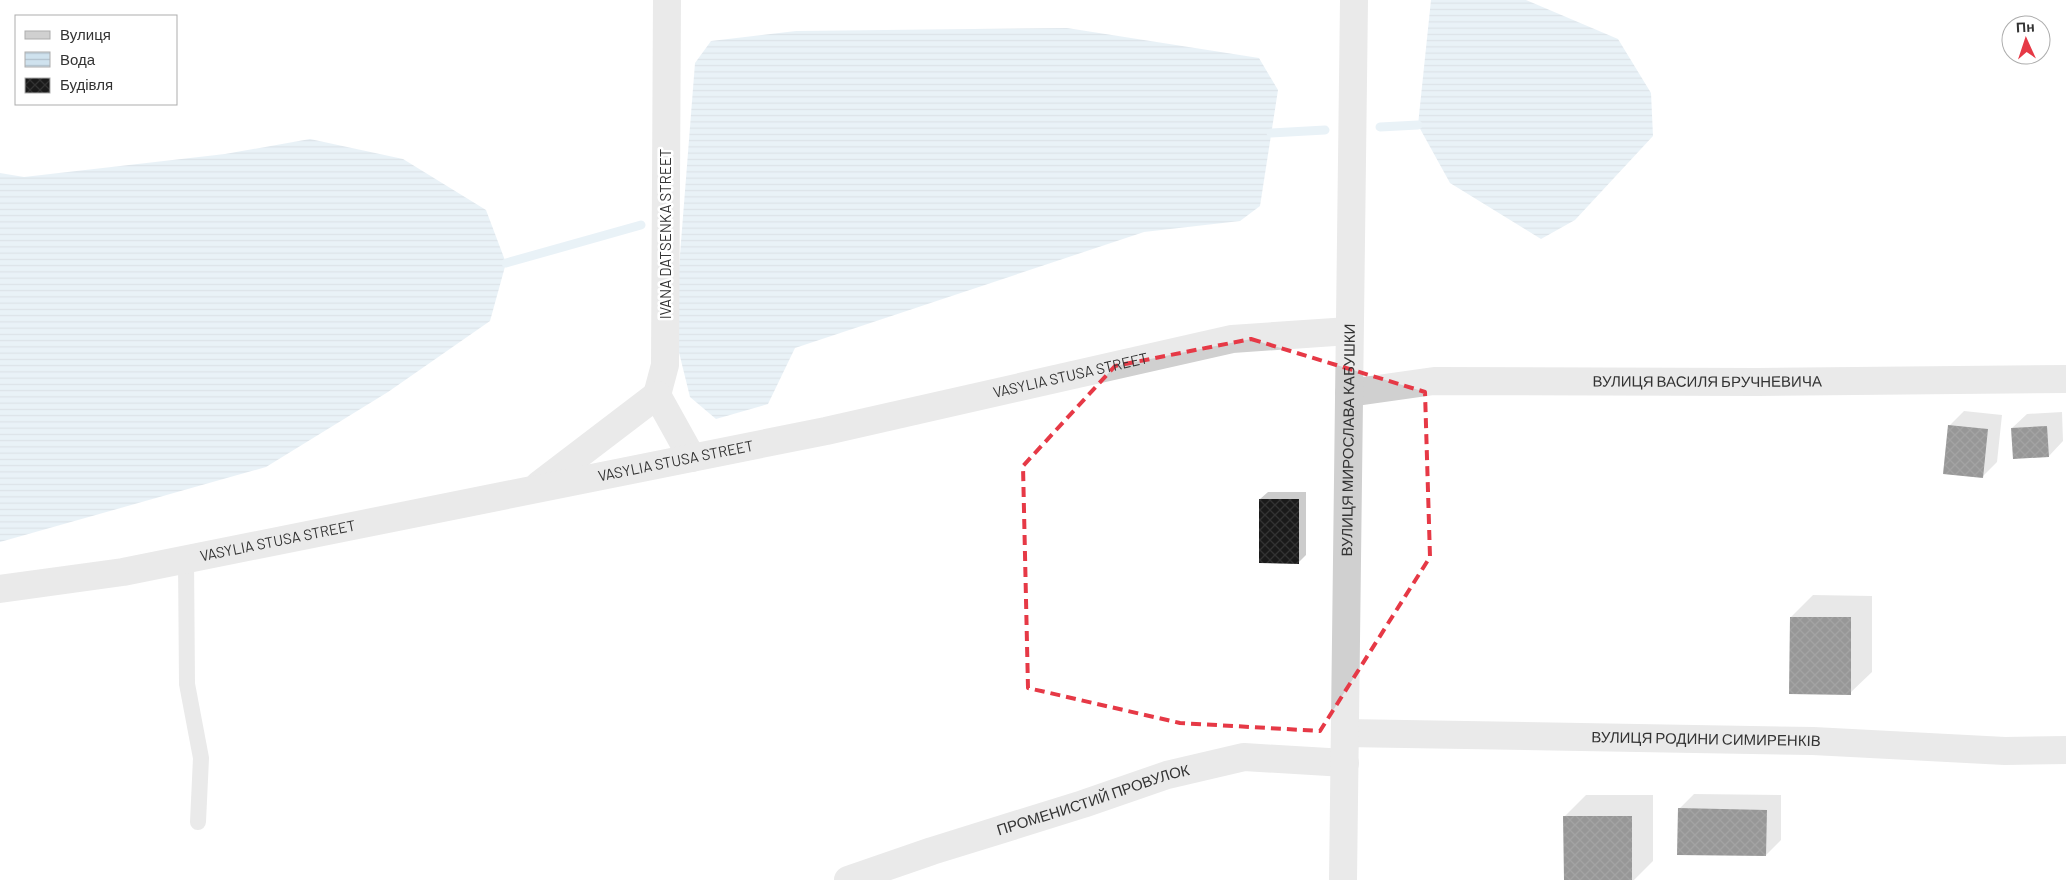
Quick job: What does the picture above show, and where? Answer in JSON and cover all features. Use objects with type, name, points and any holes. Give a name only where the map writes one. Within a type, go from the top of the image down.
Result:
[{"type":"street","name":"IVANA DATSENKA STREET","points":[[657,395],[665,365],[667,0]]},
{"type":"street","name":"ВУЛИЦЯ МИРОСЛАВА КАБУШКИ","points":[[1343,880],[1354,0]]},
{"type":"street","name":"VASYLIA STUSA STREET","points":[[0,588],[123,572],[826,431],[1232,339],[1349,332]]},
{"type":"street","name":"ВУЛИЦЯ ВАСИЛЯ БРУЧНЕВИЧА","points":[[1349,393],[1434,381],[1758,382],[2066,379]]},
{"type":"street","points":[[535,488],[657,395],[692,458]]},
{"type":"street","name":"ВУЛИЦЯ РОДИНИ СИМИРЕНКІВ","points":[[1345,733],[1813,741],[2005,751],[2066,750]]},
{"type":"street","name":"ПРОМЕНИСТИЙ ПРОВУЛОК","points":[[848,880],[1167,775],[1244,756],[1345,762]]},
{"type":"lane","points":[[186,559],[187,684],[201,758],[198,822]]},
{"type":"highlighted area","points":[[1251,339],[1425,392],[1430,557],[1320,731],[1180,723],[1028,688],[1023,466],[1115,366]]},
{"type":"water","points":[[1431,0],[1526,0],[1618,39],[1651,93],[1653,136],[1575,220],[1541,239],[1450,183],[1418,125]]},
{"type":"water","points":[[1067,28],[1259,58],[1278,90],[1260,206],[1240,221],[1144,232],[795,348],[768,404],[716,419],[690,397],[674,332],[695,63],[711,41],[796,31]]},
{"type":"water","points":[[310,139],[403,159],[486,210],[506,263],[490,321],[388,392],[266,467],[0,542],[0,173],[24,177],[225,154]]},
{"type":"building","points":[[1948,425],[1988,429],[1983,478],[1943,474]]},
{"type":"building","points":[[2047,426],[2049,457],[2013,459],[2011,428]]},
{"type":"building","points":[[1259,499],[1299,499],[1299,564],[1259,563]]},
{"type":"building","points":[[1790,617],[1851,617],[1851,695],[1789,694]]},
{"type":"building","points":[[1678,808],[1767,810],[1766,856],[1677,855]]},
{"type":"building","points":[[1563,816],[1632,816],[1632,880],[1564,880]]},
{"type":"waterway","points":[[1380,127],[1418,125]]},
{"type":"waterway","points":[[1271,133],[1325,130]]},
{"type":"waterway","points":[[506,263],[641,225]]}]
